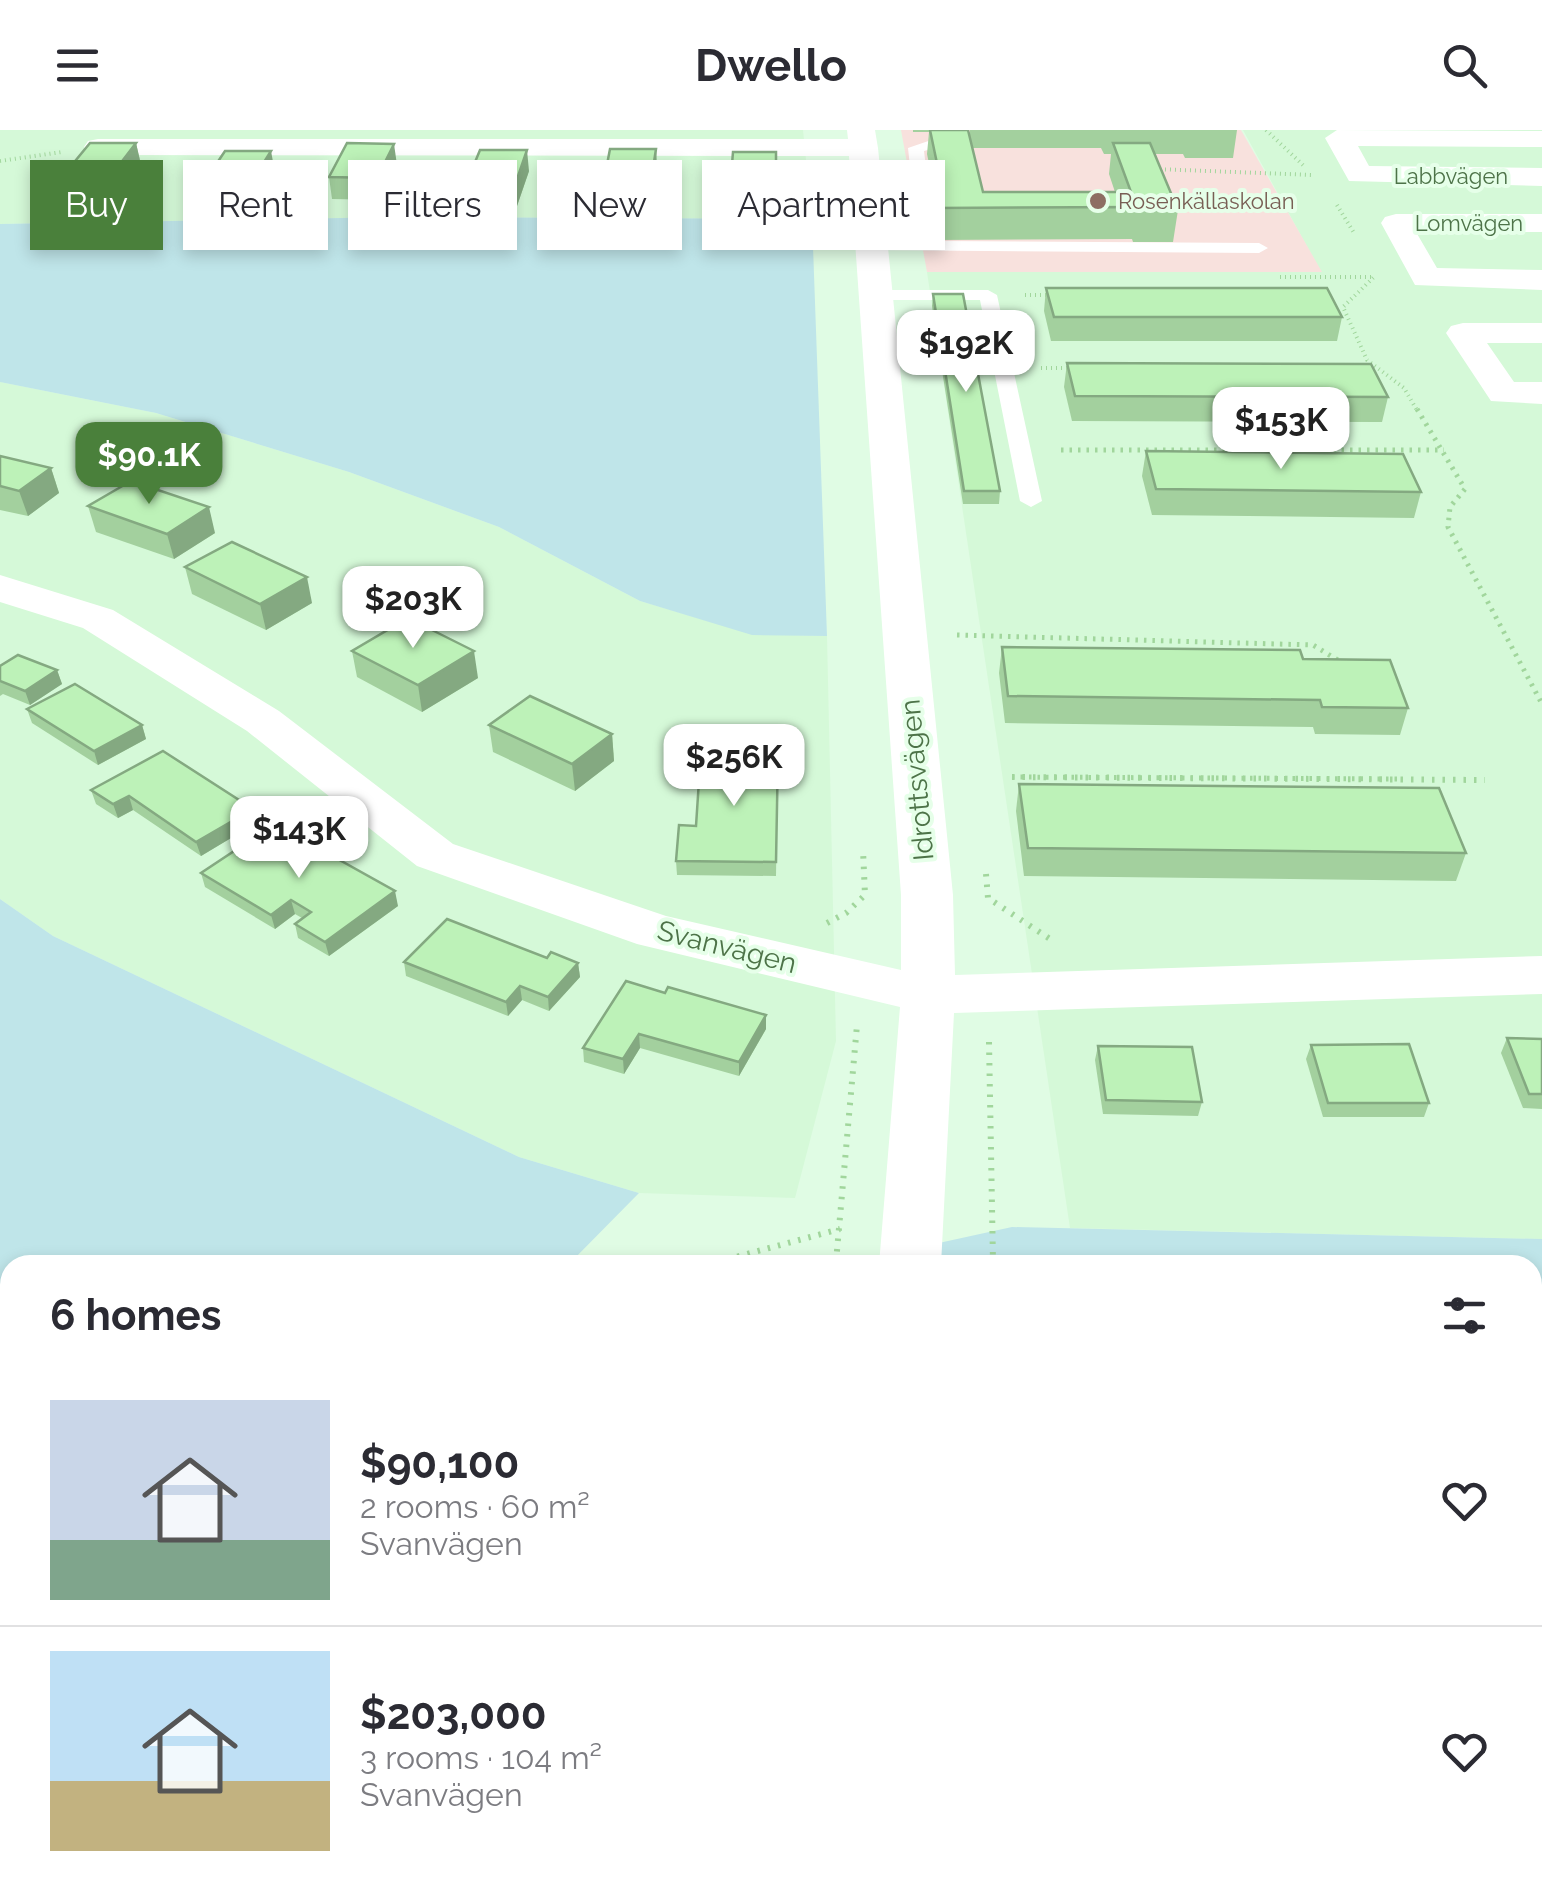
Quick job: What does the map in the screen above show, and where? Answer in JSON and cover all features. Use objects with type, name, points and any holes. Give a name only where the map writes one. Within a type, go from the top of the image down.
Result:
[{"type":"street","name":"Labbvägen","points":[[1542,139],[1339,138],[1359,175],[1542,176]]},
{"type":"street","points":[[98,146],[862,139]]},
{"type":"street","name":"Lomvägen","points":[[1542,223],[1396,223],[1426,278],[1542,280]]},
{"type":"street","name":"Idrottsvägen","points":[[870,250],[927,895],[928,995],[911,1255]]},
{"type":"street","points":[[1542,333],[1462,333],[1504,393],[1542,393]]},
{"type":"street","name":"Svanvägen","points":[[0,588],[98,620],[131,640],[264,722],[435,855],[656,930],[928,995],[1542,975]]},
{"type":"lane","points":[[917,160],[916,148],[940,142]]},
{"type":"lane","points":[[945,246],[1258,248]]},
{"type":"lane","points":[[875,295],[988,295],[1032,501]]},
{"type":"path","points":[[0,162],[98,146]]},
{"type":"path","points":[[1152,169],[1316,175]]},
{"type":"path","points":[[1278,277],[1374,278],[1343,308],[1350,328],[1367,360],[1404,388],[1465,488],[1450,507],[1448,527],[1542,704]]},
{"type":"path","points":[[988,295],[1068,295]]},
{"type":"path","points":[[1005,368],[1080,368]]},
{"type":"path","points":[[1020,450],[1444,450]]},
{"type":"path","points":[[959,653],[957,634],[1313,645],[1355,670]]},
{"type":"path","points":[[1012,777],[1485,780]]},
{"type":"path","points":[[837,1255],[858,1025],[844,1011],[810,990],[793,972],[808,932],[846,913],[865,895],[863,840]]},
{"type":"path","points":[[984,858],[988,898],[1082,960],[1086,990]]},
{"type":"path","points":[[993,1255],[988,1044],[1004,1034]]},
{"type":"path","points":[[743,1255],[840,1229]]},
{"type":"shaded area","points":[[0,130],[803,130],[806,160],[702,160],[702,218],[682,218],[682,160],[537,160],[537,218],[517,218],[517,160],[348,160],[348,218],[328,218],[328,160],[183,160],[183,221],[163,221],[163,160],[30,160],[30,223],[0,224]]},
{"type":"shaded area","name":"Rosenkällaskolan","points":[[901,130],[1241,130],[1322,272],[927,272],[923,250],[945,250],[945,160],[906,160]]},
{"type":"shaded area","points":[[1243,130],[1542,130],[1542,1239],[1070,1228],[927,272],[1321,272]]},
{"type":"shaded area","points":[[328,218],[348,218],[348,250],[517,250],[517,218],[537,218],[537,250],[682,250],[682,218],[702,218],[702,250],[813,250],[827,636],[752,635],[640,601],[499,527],[349,472],[156,413],[0,382],[0,224],[30,223],[30,250],[163,250],[163,221],[183,221],[183,250],[328,250]]},
{"type":"shaded area","points":[[0,382],[156,413],[349,472],[499,527],[640,601],[752,634],[827,636],[836,1041],[795,1198],[639,1193],[519,1157],[53,936],[0,899]]},
{"type":"shaded area","points":[[0,899],[53,936],[519,1157],[639,1193],[578,1255],[0,1255]]},
{"type":"shaded area","points":[[1012,1227],[1542,1239],[1542,1255],[884,1255]]},
{"type":"building","points":[[930,130],[968,130],[983,192],[1131,192],[1113,143],[1150,143],[1178,210],[945,208],[945,160],[936,160]]},
{"type":"building","points":[[90,143],[136,143],[123,160],[76,160]]},
{"type":"building","points":[[347,143],[394,144],[386,160],[348,160],[348,177],[329,177]]},
{"type":"building","points":[[610,149],[656,149],[654,160],[608,160]]},
{"type":"building","points":[[480,150],[527,150],[517,179],[517,160],[476,160]]},
{"type":"building","points":[[225,151],[271,151],[265,160],[219,160]]},
{"type":"building","points":[[733,152],[776,152],[776,160],[732,160]]},
{"type":"building","points":[[1046,288],[1327,288],[1342,317],[1054,317]]},
{"type":"building","points":[[933,294],[963,294],[1000,491],[964,491]]},
{"type":"building","points":[[1067,363],[1371,364],[1388,397],[1075,396]]},
{"type":"building","points":[[1146,451],[1403,454],[1421,492],[1156,489]]},
{"type":"building","points":[[0,456],[51,468],[19,491],[0,486]]},
{"type":"building","points":[[131,481],[209,507],[167,534],[88,506]]},
{"type":"building","points":[[232,542],[307,577],[260,604],[185,567]]},
{"type":"building","points":[[408,618],[474,651],[418,685],[352,651]]},
{"type":"building","points":[[1002,647],[1300,650],[1303,659],[1390,660],[1408,708],[1322,707],[1320,700],[1008,696]]},
{"type":"building","points":[[18,655],[57,670],[25,691],[0,681],[0,666]]},
{"type":"building","points":[[75,684],[142,725],[94,751],[27,709]]},
{"type":"building","points":[[530,696],[612,734],[572,764],[489,725]]},
{"type":"building","points":[[701,750],[778,751],[776,862],[676,861],[679,825],[696,826]]},
{"type":"building","points":[[163,751],[253,809],[196,842],[129,796],[113,804],[91,790]]},
{"type":"building","points":[[1019,784],[1439,788],[1466,853],[1028,848]]},
{"type":"building","points":[[275,824],[395,891],[325,942],[295,924],[311,912],[291,900],[271,915],[201,873]]},
{"type":"building","points":[[447,919],[547,958],[551,952],[578,963],[548,997],[520,986],[506,1002],[404,962]]},
{"type":"building","points":[[626,981],[665,993],[668,987],[766,1015],[739,1062],[639,1034],[623,1059],[583,1048]]},
{"type":"building","points":[[1507,1038],[1542,1039],[1542,1094],[1529,1094]]},
{"type":"building","points":[[1409,1044],[1429,1103],[1328,1103],[1311,1045]]},
{"type":"building","points":[[1098,1046],[1192,1047],[1202,1102],[1106,1100]]},
{"type":"place","name":"Rosenkällaskolan","points":[[1098,201]]}]
